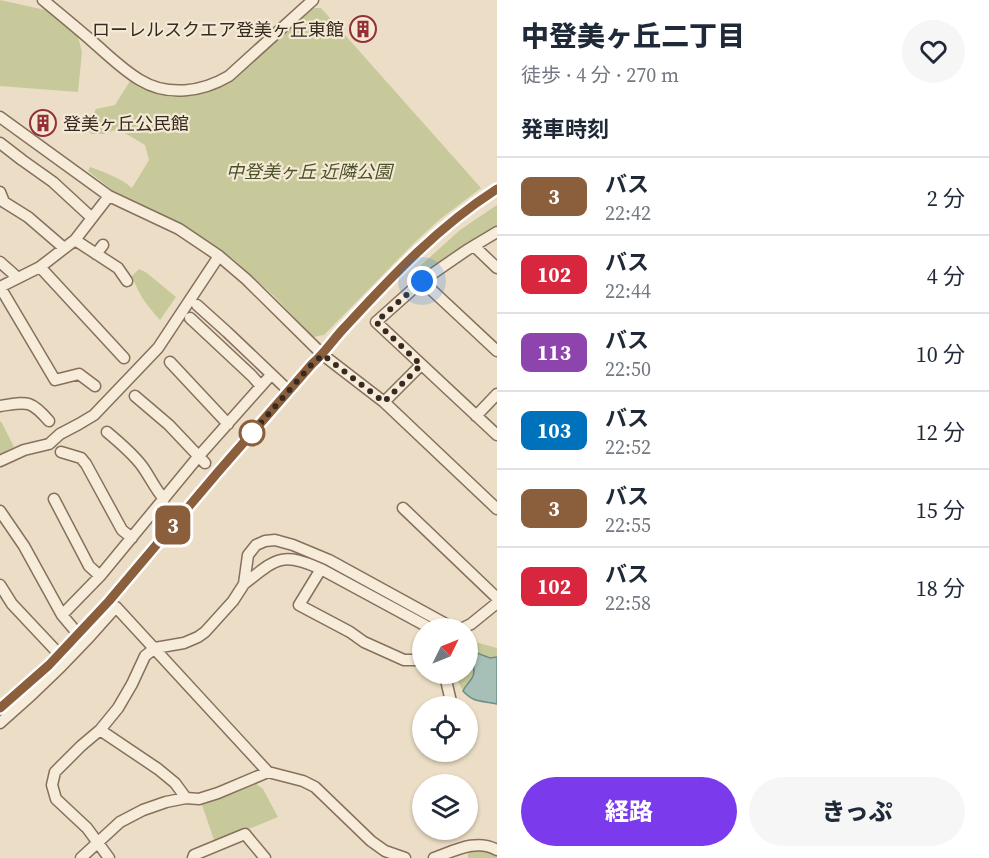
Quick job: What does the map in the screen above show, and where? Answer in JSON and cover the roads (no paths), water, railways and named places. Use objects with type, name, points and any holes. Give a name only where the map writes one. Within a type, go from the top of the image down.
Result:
[{"type":"street","points":[[43,0],[142,81],[153,87],[182,91],[194,90],[229,76],[313,0]]},
{"type":"street","points":[[0,117],[109,196],[179,230],[219,256],[246,279],[323,355],[384,402],[497,509]]},
{"type":"street","points":[[0,143],[53,182],[92,218]]},
{"type":"street","points":[[0,708],[49,665],[109,601],[344,328],[422,247],[452,221],[497,189]]},
{"type":"street","points":[[0,192],[4,202],[28,217],[64,248]]},
{"type":"street","points":[[95,386],[79,374],[55,381],[0,287],[40,267],[75,240],[109,196]]},
{"type":"street","points":[[497,232],[422,281],[376,322],[497,435]]},
{"type":"street","points":[[75,240],[118,268],[127,281]]},
{"type":"street","points":[[96,254],[103,244]]},
{"type":"street","points":[[474,246],[497,268]]},
{"type":"street","points":[[0,461],[24,450],[49,444],[60,434],[94,415],[158,348],[219,256]]},
{"type":"street","points":[[0,262],[18,278]]},
{"type":"street","points":[[40,267],[124,358]]},
{"type":"street","points":[[422,281],[497,351]]},
{"type":"street","points":[[197,305],[289,391]]},
{"type":"street","points":[[190,318],[261,386]]},
{"type":"street","points":[[170,362],[228,424]]},
{"type":"street","points":[[384,402],[421,365]]},
{"type":"street","points":[[62,615],[100,576],[271,375]]},
{"type":"street","points":[[477,416],[497,394]]},
{"type":"street","points":[[135,396],[169,425],[201,460]]},
{"type":"street","points":[[0,406],[27,403],[37,408],[49,421]]},
{"type":"street","points":[[106,432],[142,465],[156,490],[164,499]]},
{"type":"street","points":[[61,452],[81,458],[86,464],[122,530],[132,538]]},
{"type":"street","points":[[54,499],[89,566],[100,576]]},
{"type":"street","points":[[403,508],[497,598]]},
{"type":"street","points":[[0,511],[24,546],[62,615],[78,634]]},
{"type":"street","points":[[244,584],[250,551],[260,543],[275,540],[329,560],[435,618]]},
{"type":"street","points":[[109,858],[81,821],[59,803],[54,795],[53,776],[57,768],[100,730],[118,708],[145,657],[155,648],[184,643],[205,632],[233,601],[244,584],[279,560],[293,559],[321,569],[412,618]]},
{"type":"street","points":[[321,569],[298,605],[350,632],[364,642],[404,660],[412,660]]},
{"type":"street","points":[[0,585],[12,604],[59,654]]},
{"type":"street","points":[[478,618],[497,603]]},
{"type":"street","points":[[0,723],[61,668],[116,608],[268,772],[303,781],[315,787],[371,841],[385,851],[405,858]]},
{"type":"street","points":[[100,730],[158,769],[175,783],[186,798]]},
{"type":"street","points":[[81,858],[120,822],[131,815],[155,805],[218,793],[268,772]]},
{"type":"street","points":[[193,858],[194,855],[245,834],[264,858]]},
{"type":"street","points":[[434,858],[473,845],[486,845],[497,850]]},
{"type":"water","points":[[478,653],[490,658],[497,657],[497,704],[478,701],[478,696],[469,696],[463,691],[468,684],[478,684]]},
{"type":"place","name":"ローレルスクエア登美ヶ丘東館","points":[[363,29]]},
{"type":"place","name":"登美ヶ丘公民館","points":[[43,123]]},
{"type":"park label","name":"中登美ヶ丘 近隣公園","points":[[309,171]]}]
